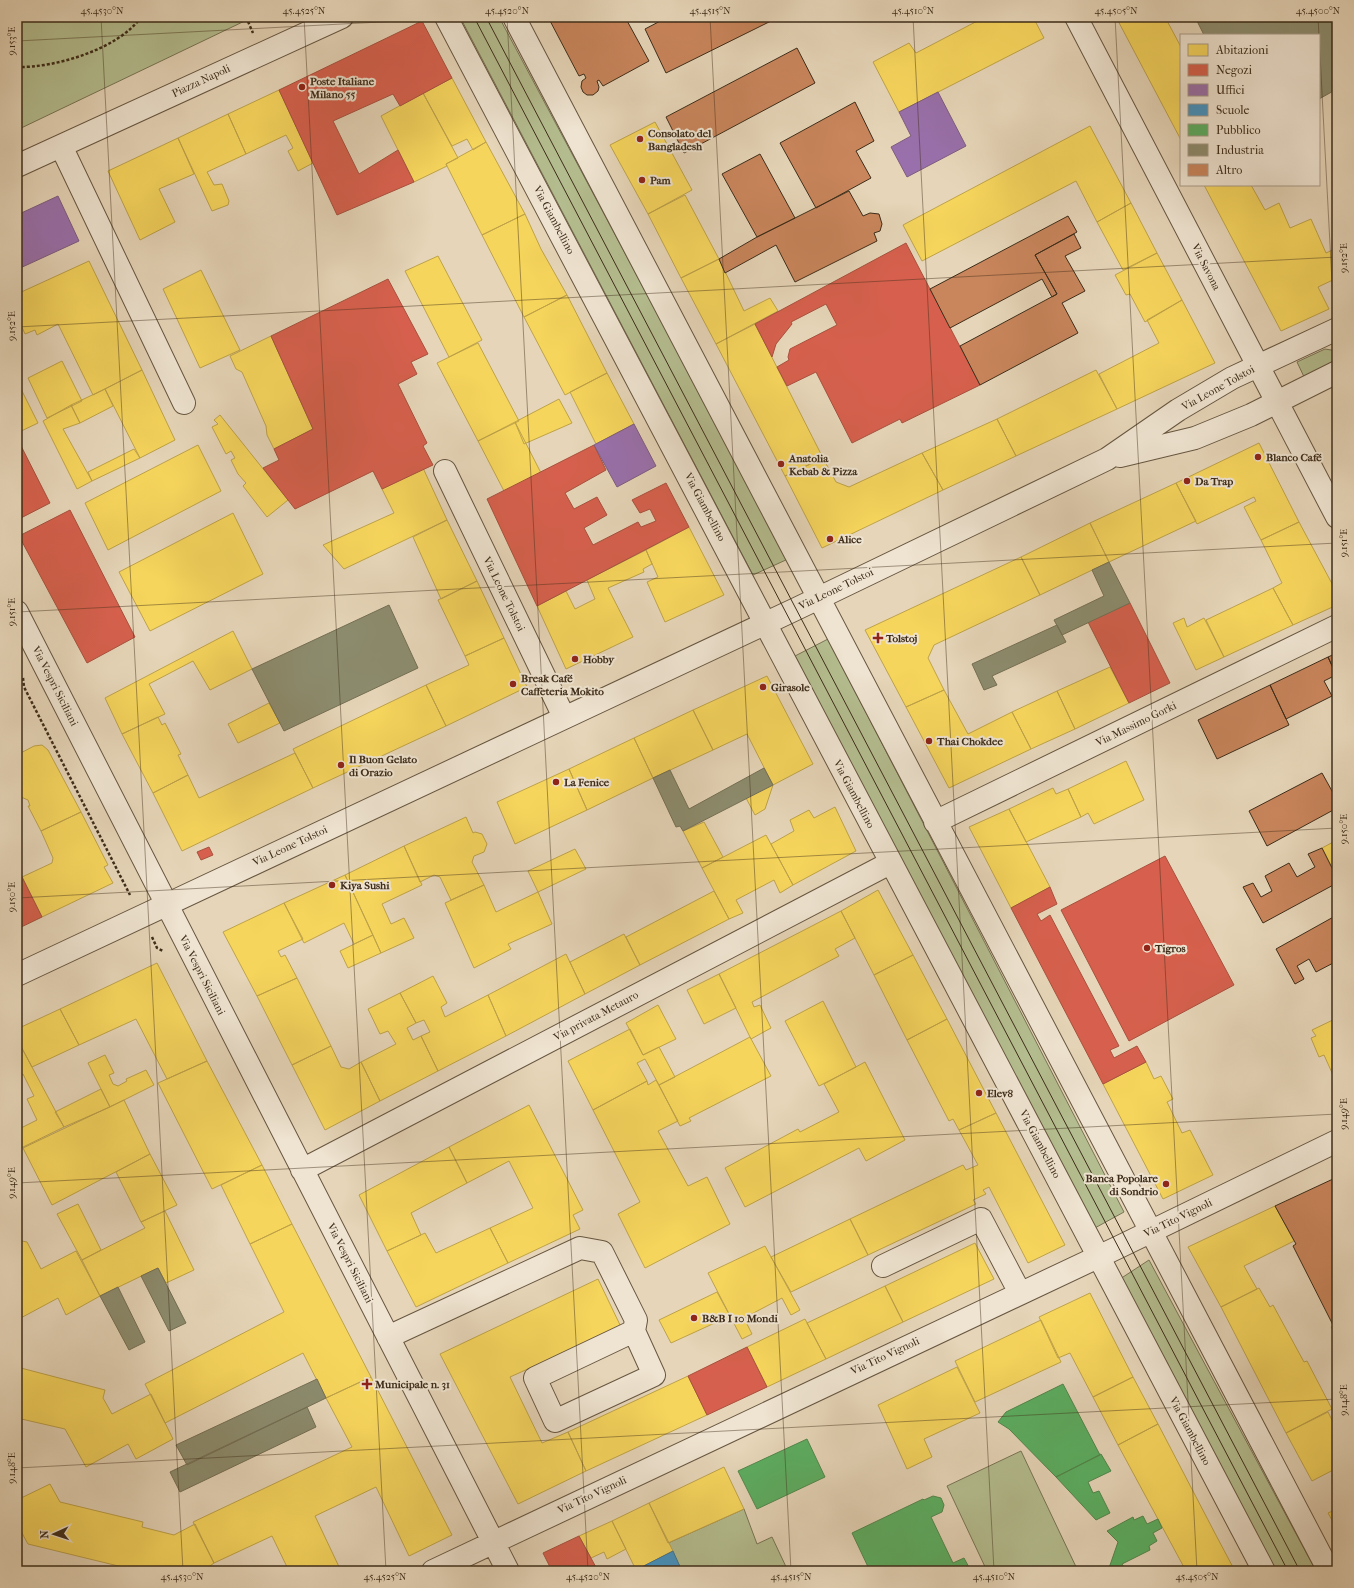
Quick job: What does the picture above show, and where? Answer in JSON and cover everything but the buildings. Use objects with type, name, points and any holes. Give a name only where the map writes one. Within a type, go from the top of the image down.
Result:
[{"type":"street","name":"Piazza Napoli","points":[[17,166],[342,17]]},
{"type":"street","name":"Via Giambellino","points":[[446,17],[1264,1571]]},
{"type":"street","points":[[514,17],[1329,1571]]},
{"type":"street","name":"Via Savona","points":[[1076,17],[1337,517]]},
{"type":"street","points":[[61,146],[184,403]]},
{"type":"street","name":"Via Leone Tolstoi","points":[[17,975],[165,904],[765,623],[1107,459],[1178,410],[1232,378],[1334,332]]},
{"type":"street","name":"Via Leone Tolstoi","points":[[1107,459],[1195,438],[1250,415],[1337,372]]},
{"type":"street","name":"Via Leone Tolstoi","points":[[445,471],[564,717]]},
{"type":"street","name":"Via Vespri Siciliani","points":[[17,612],[165,904],[494,1541],[508,1571]]},
{"type":"street","name":"Via Massimo Gorki","points":[[935,822],[1337,626]]},
{"type":"street","name":"Via privata Metauro","points":[[302,1170],[890,863]]},
{"type":"street","name":"Via Tito Vignoli","points":[[433,1571],[1151,1232],[1337,1142]]},
{"type":"street","points":[[883,1266],[981,1219],[1020,1293]]},
{"type":"street","points":[[388,1336],[580,1248],[602,1252],[635,1326],[654,1374],[555,1421],[535,1378],[635,1326]]},
{"type":"path","points":[[17,67],[29,68],[73,59],[109,44],[137,23],[141,17]]},
{"type":"green space","points":[[17,17],[253,17],[17,130]]},
{"type":"green space","points":[[460,17],[499,17],[788,559],[753,575]]},
{"type":"green space","points":[[1325,349],[1337,351],[1337,364],[1306,381],[1297,362]]},
{"type":"green space","points":[[828,639],[1124,1212],[1093,1229],[795,656]]},
{"type":"green space","points":[[1149,1260],[1316,1571],[1271,1571],[1120,1279]]},
{"type":"green space","points":[[1021,1451],[1078,1571],[987,1571],[947,1486]]},
{"type":"green space","points":[[744,1509],[757,1544],[772,1537],[788,1571],[682,1571],[668,1543]]},
{"type":"tram line","points":[[474,17],[1288,1571]]},
{"type":"tram line","points":[[486,17],[1300,1571]]},
{"type":"place","name":"Poste Italiane Milano 55","points":[[302,87]]},
{"type":"place","name":"Consolato del Bangladesh","points":[[640,139]]},
{"type":"place","name":"Pam","points":[[642,180]]},
{"type":"place","name":"Blanco Café","points":[[1258,457]]},
{"type":"place","name":"Anatolia Kebab & Pizza","points":[[781,464]]},
{"type":"place","name":"Da Trap","points":[[1187,481]]},
{"type":"place","name":"Alice","points":[[830,539]]},
{"type":"place","name":"Tolstoj","points":[[878,638]]},
{"type":"place","name":"Hobby","points":[[575,659]]},
{"type":"place","name":"Break Café Caffeteria Mokito","points":[[513,684]]},
{"type":"place","name":"Girasole","points":[[763,687]]},
{"type":"place","name":"Thai Chokdee","points":[[929,741]]},
{"type":"place","name":"Il Buon Gelato di Orazio","points":[[341,765]]},
{"type":"place","name":"La Fenice","points":[[556,782]]},
{"type":"place","name":"Kiya Sushi","points":[[332,885]]},
{"type":"place","name":"Tigros","points":[[1147,948]]},
{"type":"place","name":"Elev8","points":[[979,1093]]},
{"type":"place","name":"Banca Popolare di Sondrio","points":[[1166,1184]]},
{"type":"place","name":"B&B I 10 Mondi","points":[[694,1318]]},
{"type":"place","name":"Municipale n. 31","points":[[367,1384]]}]
